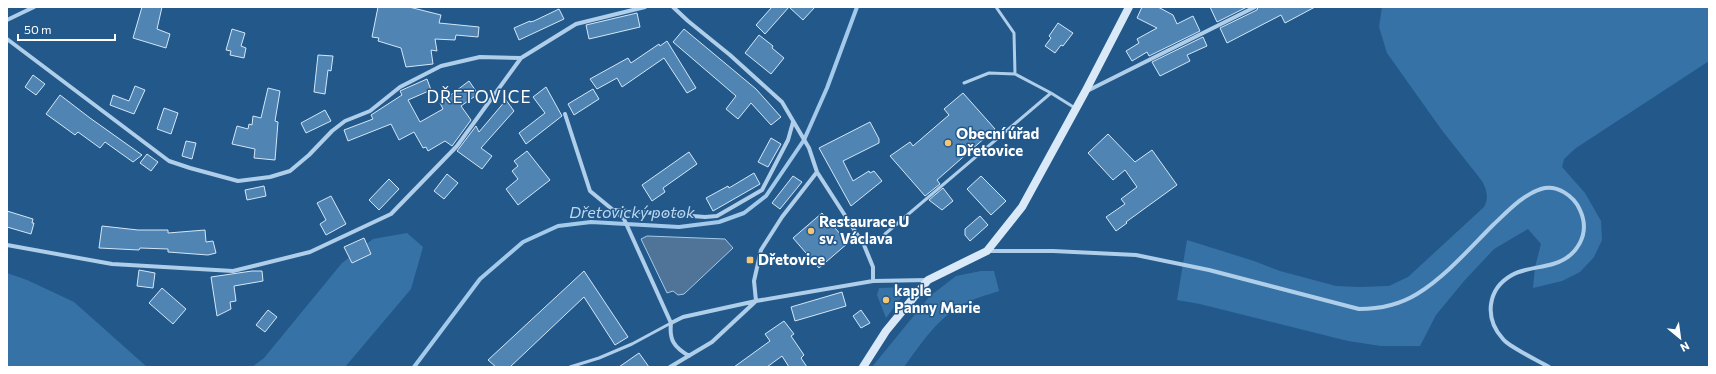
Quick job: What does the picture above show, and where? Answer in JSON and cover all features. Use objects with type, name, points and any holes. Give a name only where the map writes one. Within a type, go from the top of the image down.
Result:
[{"type":"main road","points":[[863,367],[886,330],[928,280],[987,251],[1022,207],[1076,109],[1129,7]]},
{"type":"street","points":[[7,20],[34,7]]},
{"type":"street","points":[[7,245],[112,264],[233,272],[310,252],[391,214],[457,146],[520,58],[576,24],[645,7]]},
{"type":"street","points":[[673,7],[730,55],[782,102],[809,148],[817,172],[864,245],[873,266],[873,281]]},
{"type":"street","points":[[1085,92],[1255,7]]},
{"type":"street","points":[[7,39],[169,161],[238,181],[270,177],[290,171],[309,155],[332,130],[345,121],[370,111],[400,87],[441,66],[480,57],[520,58]]},
{"type":"street","points":[[565,114],[590,191],[624,219],[671,322],[670,334],[677,349],[689,356]]},
{"type":"street","points":[[614,210],[705,217],[717,216],[762,190],[788,140],[793,122]]},
{"type":"street","points":[[756,301],[754,281],[761,250],[782,217],[817,172]]},
{"type":"street","points":[[987,251],[1053,251],[1136,255],[1209,270],[1360,309],[1377,309],[1394,305],[1416,294],[1439,278],[1507,212],[1527,195],[1542,188],[1558,189],[1572,198],[1580,209],[1585,225],[1582,241],[1571,255],[1554,264],[1535,267],[1512,275],[1499,286],[1492,299],[1490,313],[1494,325],[1503,340],[1549,367]]},
{"type":"street","points":[[671,322],[684,317],[756,301],[873,281],[928,280]]},
{"type":"street","points":[[670,367],[712,342],[756,301]]},
{"type":"lane","points":[[996,7],[1014,33],[1015,74]]},
{"type":"lane","points":[[964,83],[989,73],[1015,74],[1076,109]]},
{"type":"lane","points":[[885,234],[1050,93]]},
{"type":"lane","points":[[570,367],[599,358],[632,344],[671,322]]},
{"type":"shaded area","points":[[1382,7],[1709,7],[1709,61],[1576,148],[1564,159],[1562,167],[1585,193],[1601,221],[1602,240],[1594,257],[1580,272],[1562,281],[1533,288],[1535,267],[1541,244],[1528,229],[1494,249],[1464,281],[1436,315],[1420,346],[1381,346],[1348,341],[1200,304],[1177,300],[1187,240],[1254,261],[1280,271],[1336,286],[1389,286],[1408,277],[1484,207],[1487,194],[1482,181],[1441,129],[1387,53],[1379,27]]},
{"type":"shaded area","points":[[407,233],[423,247],[411,289],[345,367],[252,367],[264,358],[342,263],[373,239]]},
{"type":"shaded area","points":[[647,236],[725,239],[733,248],[684,294],[678,295],[673,291],[667,293],[641,239]]},
{"type":"shaded area","points":[[981,271],[994,271],[999,291],[968,302],[954,310],[930,332],[904,367],[872,367],[930,296],[956,276]]},
{"type":"shaded area","points":[[7,273],[27,280],[74,302],[147,367],[7,367]]},
{"type":"shaded area","points":[[909,287],[886,318],[877,295],[879,288]]},
{"type":"building","points":[[142,7],[162,7],[157,29],[170,34],[166,48],[133,38]]},
{"type":"building","points":[[378,7],[409,7],[441,15],[439,23],[479,27],[478,37],[456,35],[455,40],[435,39],[437,51],[431,50],[433,64],[406,67],[401,48],[378,41],[379,38],[372,37]]},
{"type":"building","points":[[772,7],[789,7],[765,34],[756,25]]},
{"type":"building","points":[[789,7],[815,7],[803,20]]},
{"type":"building","points":[[1142,7],[1158,7],[1173,15],[1177,24],[1193,16],[1200,31],[1149,56],[1147,52],[1132,61],[1126,51],[1139,43],[1137,39],[1157,28],[1137,18]]},
{"type":"building","points":[[1210,7],[1247,7],[1217,22]]},
{"type":"building","points":[[1258,7],[1315,7],[1285,23],[1281,15],[1227,43],[1220,28],[1257,10]]},
{"type":"building","points":[[559,9],[564,19],[519,40],[514,28],[530,21],[534,21]]},
{"type":"building","points":[[637,13],[640,27],[589,39],[586,25]]},
{"type":"building","points":[[1058,23],[1073,33],[1063,46],[1061,45],[1055,53],[1045,46],[1051,38],[1049,36]]},
{"type":"building","points":[[232,29],[245,33],[241,46],[246,48],[244,58],[230,55],[231,51],[226,50]]},
{"type":"building","points":[[684,29],[756,89],[781,117],[771,125],[751,103],[738,119],[726,109],[736,96],[673,42]]},
{"type":"building","points":[[759,35],[773,46],[772,48],[784,58],[771,74],[745,53]]},
{"type":"building","points":[[1203,37],[1207,46],[1187,55],[1190,61],[1160,76],[1152,62]]},
{"type":"building","points":[[667,41],[696,88],[687,93],[664,58],[622,87],[617,78],[597,89],[590,79],[628,58],[631,63],[659,44],[660,46]]},
{"type":"building","points":[[318,55],[333,56],[331,71],[328,70],[325,94],[314,92]]},
{"type":"building","points":[[33,75],[45,84],[36,95],[25,87]]},
{"type":"building","points":[[427,79],[431,90],[408,100],[420,122],[443,109],[440,103],[469,81],[478,94],[461,106],[471,120],[452,146],[445,141],[428,151],[426,147],[423,148],[414,132],[399,140],[391,124],[348,141],[344,130],[373,119],[371,115],[402,95],[400,91]]},
{"type":"building","points":[[135,86],[145,90],[134,114],[110,105],[113,95],[129,101]]},
{"type":"building","points":[[546,87],[562,116],[526,144],[519,133],[545,113],[533,97]]},
{"type":"building","points":[[268,88],[280,91],[275,121],[278,122],[275,160],[254,158],[255,149],[232,144],[237,126],[248,129],[249,124],[252,125],[253,116],[261,118]]},
{"type":"building","points":[[593,89],[599,99],[574,115],[568,104]]},
{"type":"building","name":"Obecní úřad Dřetovice","points":[[963,93],[995,129],[937,180],[940,184],[925,196],[890,156],[910,142],[913,146],[949,115],[944,109]]},
{"type":"building","points":[[60,95],[142,155],[133,162],[105,142],[100,148],[78,132],[75,135],[46,114]]},
{"type":"building","points":[[506,100],[514,111],[481,148],[492,156],[482,169],[457,151],[476,126],[479,132]]},
{"type":"building","points":[[164,108],[178,113],[171,134],[157,129]]},
{"type":"building","points":[[325,110],[331,121],[306,133],[301,123]]},
{"type":"building","points":[[870,122],[879,139],[879,143],[843,161],[853,181],[869,171],[870,173],[874,171],[882,181],[851,206],[819,148]]},
{"type":"building","points":[[1108,134],[1135,162],[1152,150],[1177,185],[1116,231],[1106,217],[1125,204],[1121,199],[1137,187],[1125,170],[1113,180],[1088,153]]},
{"type":"building","points":[[771,138],[781,144],[768,167],[758,162]]},
{"type":"building","points":[[186,141],[196,143],[192,159],[182,156]]},
{"type":"building","points":[[527,151],[550,180],[518,205],[506,189],[518,179],[512,171],[518,166],[514,161]]},
{"type":"building","points":[[689,152],[697,164],[663,188],[665,192],[652,201],[642,185]]},
{"type":"building","points":[[147,154],[158,162],[151,171],[140,163]]},
{"type":"building","points":[[754,173],[760,184],[713,211],[706,198],[728,186],[729,188]]},
{"type":"building","points":[[447,174],[458,183],[444,199],[434,191]]},
{"type":"building","points":[[793,176],[802,182],[780,209],[772,203]]},
{"type":"building","points":[[981,176],[1006,201],[991,215],[967,189]]},
{"type":"building","points":[[389,179],[399,189],[379,210],[369,200]]},
{"type":"building","points":[[264,186],[266,196],[247,200],[245,190]]},
{"type":"building","points":[[943,188],[953,201],[942,210],[929,200]]},
{"type":"building","points":[[331,196],[346,224],[326,235],[320,224],[326,220],[317,203]]},
{"type":"building","points":[[7,211],[33,219],[32,223],[34,223],[31,234],[7,227]]},
{"type":"building","points":[[822,213],[848,243],[819,268],[793,238]]},
{"type":"building","points":[[980,216],[988,225],[970,241],[965,235],[965,229]]},
{"type":"building","points":[[102,226],[138,230],[168,230],[168,233],[205,230],[206,242],[213,241],[216,253],[208,255],[168,252],[168,249],[140,248],[139,250],[99,248]]},
{"type":"building","points":[[364,238],[371,254],[352,263],[344,247]]},
{"type":"building","points":[[139,270],[155,273],[153,288],[137,286]]},
{"type":"building","points":[[262,271],[263,281],[234,286],[236,301],[230,302],[231,309],[217,316],[211,277]]},
{"type":"building","points":[[584,271],[628,337],[615,345],[584,297],[510,367],[496,367],[488,360]]},
{"type":"building","points":[[162,288],[186,309],[173,324],[149,303]]},
{"type":"building","points":[[842,292],[846,306],[795,321],[791,307]]},
{"type":"building","points":[[268,310],[277,317],[265,332],[256,325]]},
{"type":"building","points":[[861,310],[870,323],[861,328],[853,316]]},
{"type":"building","points":[[784,321],[794,334],[791,336],[804,355],[801,358],[807,367],[789,367],[782,356],[767,367],[734,367],[770,341],[765,334]]},
{"type":"building","points":[[639,353],[649,367],[619,367]]},
{"type":"waterway","name":"Dřetovický potok","points":[[414,367],[480,279],[523,242],[558,226],[591,222],[679,227],[719,222],[744,213],[766,196],[804,140],[827,88],[857,7]]},
{"type":"place","name":"Obecní úřad Dřetovice","points":[[948,143]]},
{"type":"place","name":"Restaurace U sv. Václava","points":[[811,231]]},
{"type":"place","name":"Dřetovice","points":[[750,260]]},
{"type":"place","name":"kaple Panny Marie","points":[[886,300]]},
{"type":"district","name":"DŘETOVICE","points":[[479,97]]}]
